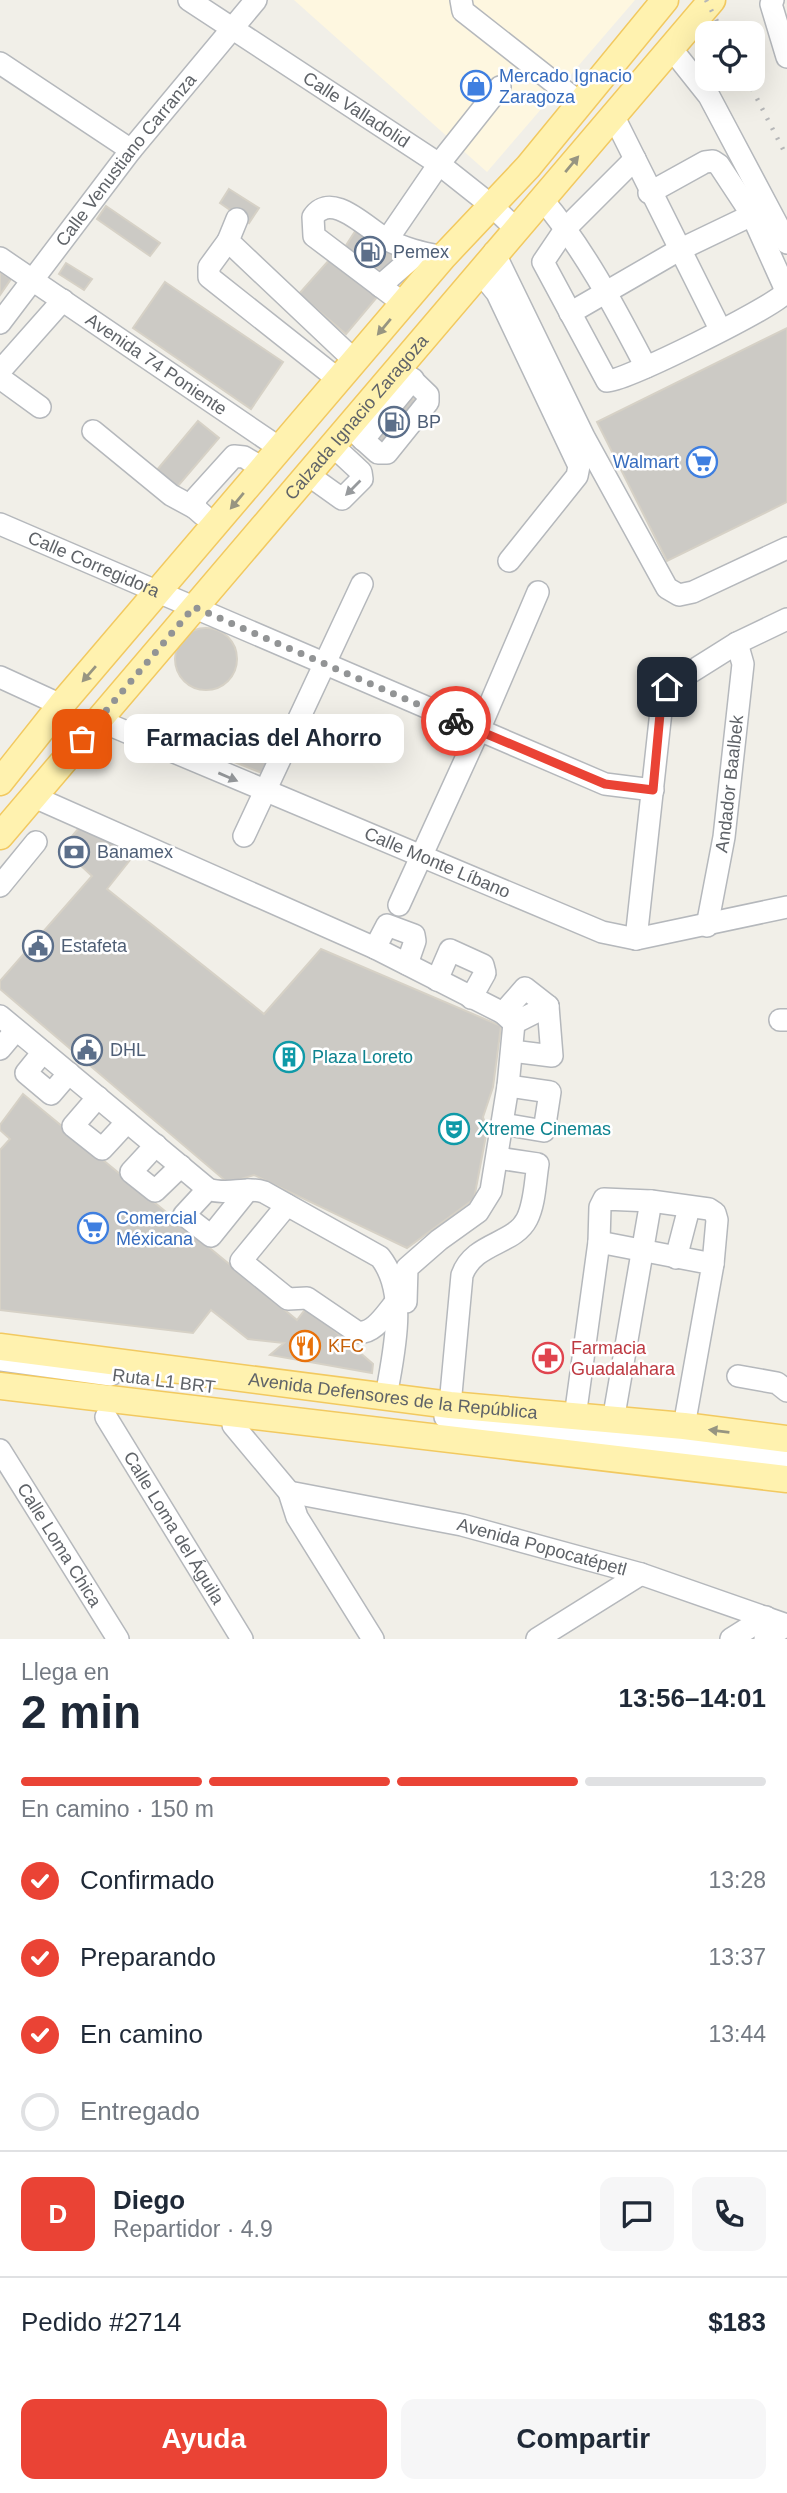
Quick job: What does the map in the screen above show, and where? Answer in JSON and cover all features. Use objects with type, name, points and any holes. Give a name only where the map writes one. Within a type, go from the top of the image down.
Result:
[{"type":"main road","name":"Calzada Ignacio Zaragoza","points":[[0,782],[61,705],[161,592],[404,303],[431,254],[492,206],[528,167],[665,0]]},
{"type":"main road","name":"Calzada Ignacio Zaragoza","points":[[0,836],[307,474],[348,437],[405,373],[486,261],[712,0]]},
{"type":"main road","points":[[528,167],[520,200],[528,215]]},
{"type":"main road","name":"Avenida Defensores de la República","points":[[0,1347],[450,1405],[684,1426],[787,1439]]},
{"type":"main road","name":"Avenida Defensores de la República","points":[[0,1386],[779,1475]]},
{"type":"street","name":"Calle Valladolid","points":[[189,0],[439,164],[492,206],[566,228],[607,293],[646,367]]},
{"type":"street","name":"Calle Venustiano Carranza","points":[[0,323],[131,150],[256,0]]},
{"type":"street","points":[[461,0],[463,11],[580,103]]},
{"type":"street","points":[[773,0],[771,4],[775,27],[787,57]]},
{"type":"street","points":[[670,47],[709,96],[787,243]]},
{"type":"street","points":[[0,62],[131,150]]},
{"type":"street","points":[[387,240],[439,164],[500,87]]},
{"type":"street","points":[[613,116],[649,193],[720,329]]},
{"type":"street","points":[[635,159],[566,228],[543,262],[607,381],[646,367],[754,313],[784,293],[784,286],[752,215],[713,161],[705,162],[649,193]]},
{"type":"street","points":[[404,303],[314,236],[313,217],[318,210],[328,207],[340,209],[387,240],[431,254]]},
{"type":"street","points":[[570,313],[680,250],[752,215]]},
{"type":"street","points":[[330,249],[354,218]]},
{"type":"street","points":[[237,219],[228,241],[209,267],[209,277],[347,370]]},
{"type":"street","points":[[228,241],[347,370]]},
{"type":"street","points":[[380,286],[431,254]]},
{"type":"street","name":"Avenida 74 Poniente","points":[[0,258],[63,300],[272,459]]},
{"type":"street","points":[[486,261],[667,588],[679,595],[692,592],[787,548]]},
{"type":"street","points":[[486,261],[498,293],[579,466],[577,476],[509,561]]},
{"type":"street","points":[[0,371],[63,300]]},
{"type":"street","points":[[348,437],[378,453],[387,453],[428,402],[428,395],[405,373]]},
{"type":"street","points":[[0,378],[40,407]]},
{"type":"street","points":[[93,431],[171,495],[195,508],[216,526]]},
{"type":"street","points":[[307,474],[328,491],[353,462],[348,437]]},
{"type":"street","points":[[195,508],[196,498],[234,456],[272,459]]},
{"type":"street","name":"Calle Corregidora","points":[[0,524],[605,784],[653,790]]},
{"type":"street","points":[[244,836],[327,665],[362,584]]},
{"type":"street","points":[[399,905],[480,730],[538,592]]},
{"type":"street","points":[[636,939],[663,693],[667,687],[737,643],[787,619]]},
{"type":"street","name":"Andador Baalbek","points":[[706,926],[724,837],[743,664],[737,643]]},
{"type":"street","points":[[0,677],[61,705]]},
{"type":"street","name":"Calle Monte Líbano","points":[[98,720],[420,858],[602,932],[636,939],[787,907]]},
{"type":"street","points":[[32,796],[375,948],[508,1018],[548,1006],[552,1056],[512,1051]]},
{"type":"street","points":[[0,886],[36,842]]},
{"type":"street","points":[[375,948],[387,925],[414,935],[415,941],[407,964]]},
{"type":"street","points":[[437,980],[450,950],[484,965],[485,973],[471,998]]},
{"type":"street","points":[[416,1400],[402,1374],[407,1268],[484,1207],[491,1191],[512,1051],[508,1018]]},
{"type":"street","points":[[0,1049],[8,1023],[43,1052],[26,1073],[51,1094],[69,1073],[208,1189],[221,1192],[264,1192],[380,1257],[388,1266],[395,1303],[393,1353],[386,1397]]},
{"type":"street","points":[[503,1124],[544,1131],[550,1092],[508,1086]]},
{"type":"street","points":[[98,1097],[73,1126],[102,1149],[127,1122]]},
{"type":"street","points":[[156,1145],[131,1172],[155,1192],[181,1166]]},
{"type":"street","points":[[450,1405],[462,1275],[467,1262],[517,1230],[526,1221],[531,1207],[538,1164],[498,1158]]},
{"type":"street","points":[[208,1189],[184,1215],[211,1236],[248,1190]]},
{"type":"street","points":[[575,1417],[599,1242],[600,1207],[604,1199],[652,1201],[709,1209],[715,1213],[717,1220],[713,1264],[684,1426]]},
{"type":"street","points":[[613,1421],[652,1201]]},
{"type":"street","points":[[287,1205],[241,1261],[288,1299],[307,1298],[364,1334],[371,1330],[395,1303]]},
{"type":"street","points":[[676,1258],[689,1208]]},
{"type":"street","points":[[599,1242],[713,1264]]},
{"type":"street","name":"Ruta L1 BRT","points":[[0,1360],[787,1460]]},
{"type":"street","name":"Ruta L1 BRT","points":[[0,1372],[779,1475]]},
{"type":"street","points":[[738,1376],[777,1383],[787,1391]]},
{"type":"street","name":"Calle Loma del Águila","points":[[106,1417],[242,1639]]},
{"type":"street","points":[[233,1425],[289,1492],[298,1517],[373,1639]]},
{"type":"street","name":"Calle Loma Chica","points":[[0,1450],[118,1639]]},
{"type":"street","points":[[779,1475],[787,1494]]},
{"type":"street","name":"Avenida Popocatépetl","points":[[289,1492],[462,1525],[641,1574],[763,1632]]},
{"type":"street","points":[[537,1639],[641,1574]]},
{"type":"street","points":[[730,1639],[787,1625]]},
{"type":"shaded area","name":"Mercado Ignacio Zaragoza","points":[[294,0],[635,0],[487,172]]},
{"type":"building","points":[[229,189],[259,208],[249,223],[220,203]]},
{"type":"building","points":[[106,206],[160,243],[150,256],[97,219]]},
{"type":"building","name":"Pemex","points":[[356,230],[396,256],[384,273],[345,247]]},
{"type":"building","points":[[331,258],[377,297],[346,334],[299,294]]},
{"type":"building","points":[[66,263],[92,279],[84,290],[59,274]]},
{"type":"building","points":[[0,272],[11,279],[0,295]]},
{"type":"building","points":[[165,282],[283,362],[251,409],[133,328]]},
{"type":"building","name":"Walmart","points":[[787,328],[787,502],[667,561],[597,422]]},
{"type":"building","name":"BP","points":[[408,394],[420,405],[379,449],[368,438]]},
{"type":"building","points":[[198,421],[219,438],[177,487],[157,470]]},
{"type":"building","points":[[206,628],[228,637],[237,659],[228,681],[206,690],[184,681],[175,659],[184,637]]},
{"type":"building","points":[[206,731],[259,752],[265,738],[281,744],[270,770],[262,773],[199,748]]},
{"type":"building","name":"Plaza Loreto","points":[[79,828],[138,850],[107,889],[264,1014],[321,949],[501,1026],[493,1087],[483,1117],[487,1130],[474,1199],[407,1248],[254,1175],[228,1183],[0,989],[0,981],[92,876],[62,848]]},
{"type":"building","name":"Comercial Méxicana","points":[[23,1094],[297,1320],[307,1307],[373,1364],[372,1373],[270,1355],[284,1343],[248,1339],[211,1310],[193,1333],[0,1310],[0,1150],[10,1139],[0,1130],[0,1125]]},
{"type":"railway","points":[[706,0],[717,21]]},
{"type":"railway","points":[[753,91],[787,157]]},
{"type":"way so far","points":[[82,739],[194,607],[456,721]]},
{"type":"place","name":"Mercado Ignacio Zaragoza","points":[[476,86]]},
{"type":"place","name":"Pemex","points":[[370,252]]},
{"type":"place","name":"BP","points":[[394,422]]},
{"type":"place","name":"Walmart","points":[[702,462]]},
{"type":"place","name":"Farmacias del Ahorro","points":[[82,739]]},
{"type":"place","name":"Banamex","points":[[74,852]]},
{"type":"place","name":"Estafeta","points":[[38,946]]},
{"type":"place","name":"DHL","points":[[87,1050]]},
{"type":"place","name":"Plaza Loreto","points":[[289,1057]]},
{"type":"place","name":"Xtreme Cinemas","points":[[454,1129]]},
{"type":"place","name":"Comercial Méxicana","points":[[93,1228]]},
{"type":"place","name":"KFC","points":[[305,1346]]},
{"type":"place","name":"Farmacia Guadalahara","points":[[548,1358]]},
{"type":"route","points":[[456,721],[605,784],[653,790],[661,703],[667,687]]}]
